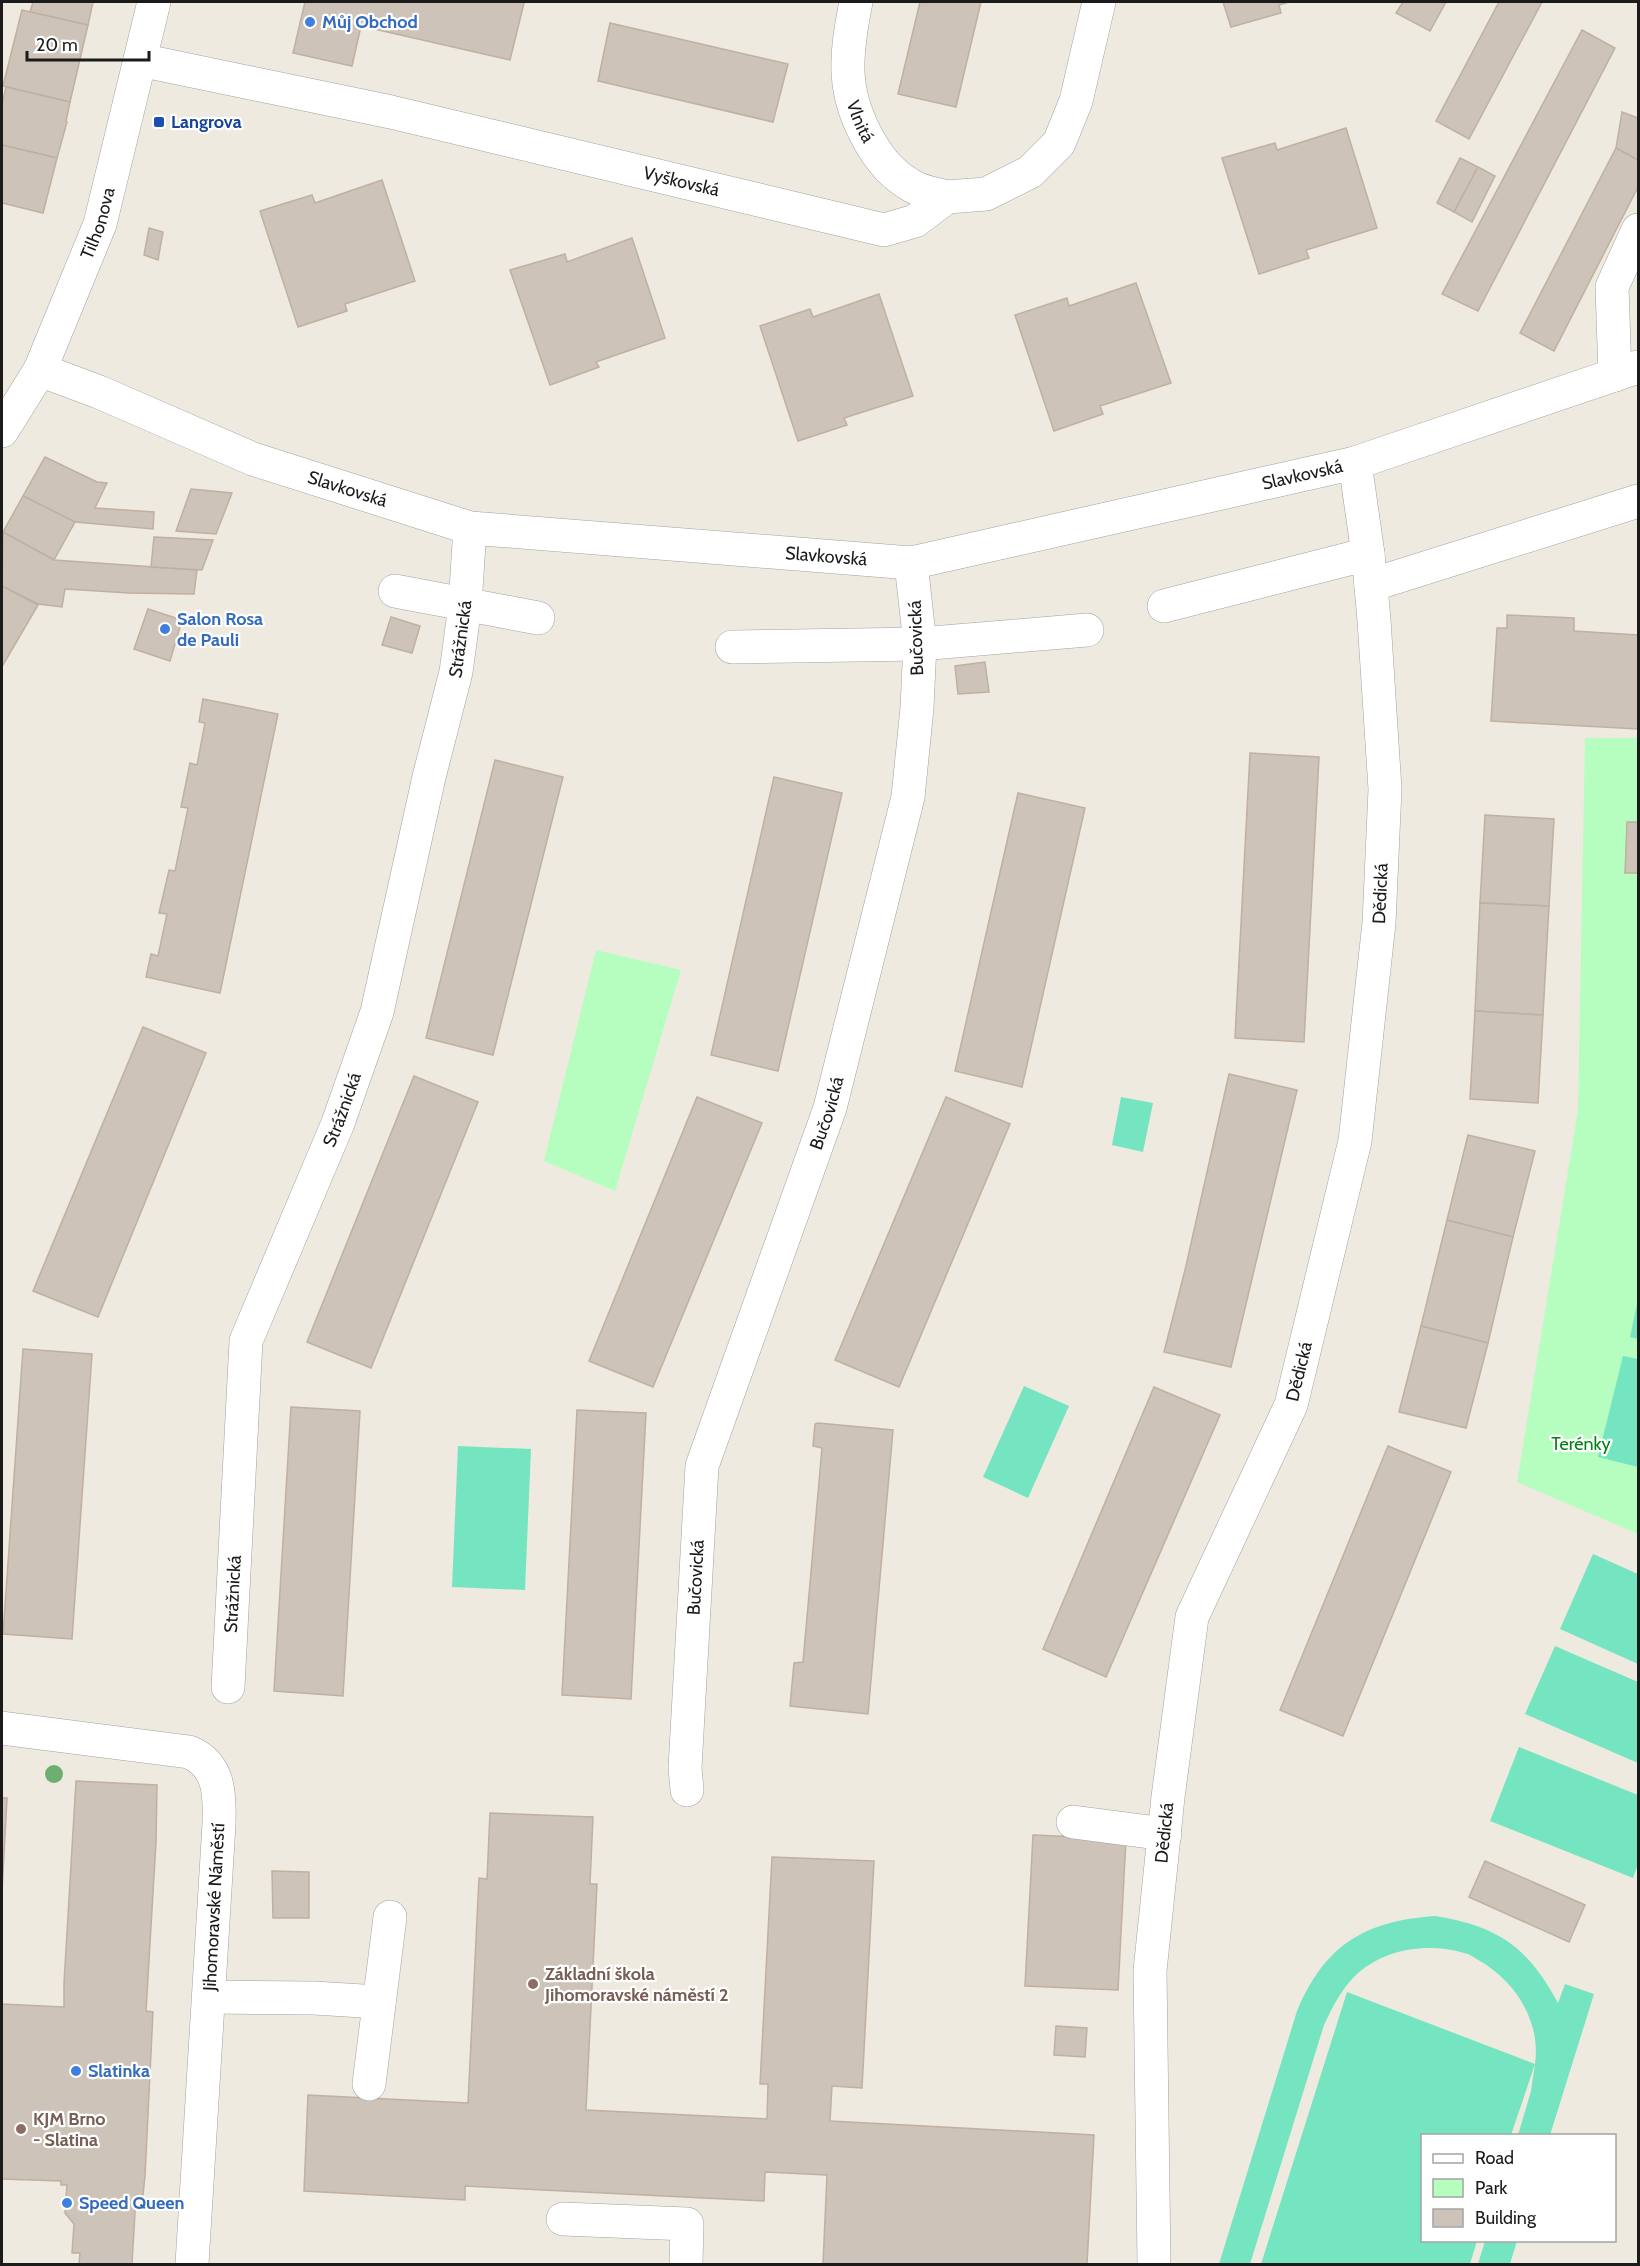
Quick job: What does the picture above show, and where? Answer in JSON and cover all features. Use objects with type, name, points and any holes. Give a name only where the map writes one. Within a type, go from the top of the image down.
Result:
[{"type":"street","name":"Tilhonova","points":[[2,431],[40,370],[100,224],[154,2]]},
{"type":"street","name":"Vlnitá","points":[[856,2],[847,44],[848,87],[859,124],[883,165],[913,187],[947,197]]},
{"type":"street","points":[[947,197],[986,194],[1030,172],[1059,143],[1076,101],[1099,2]]},
{"type":"street","name":"Vyškovská","points":[[140,60],[391,112],[884,230],[915,220],[947,197]]},
{"type":"street","name":"Slavkovská","points":[[40,370],[99,392],[253,459],[470,528],[911,563],[1354,463],[1627,371],[1612,287],[1638,230]]},
{"type":"street","name":"Dědická","points":[[1154,2265],[1150,1971],[1192,1617],[1291,1406],[1355,1141],[1379,923],[1385,789],[1381,692],[1369,570],[1354,463]]},
{"type":"street","points":[[1164,606],[1369,570],[1638,501]]},
{"type":"street","name":"Strážnická","points":[[228,1687],[246,1341],[338,1123],[377,1012],[429,777],[456,672],[465,605],[470,528]]},
{"type":"street","name":"Bučovická","points":[[687,1791],[685,1768],[702,1466],[830,1108],[908,797],[917,708],[920,644],[911,563]]},
{"type":"street","points":[[395,591],[538,618]]},
{"type":"street","points":[[732,647],[920,644],[1087,630]]},
{"type":"street","name":"Jihomoravské Náměstí","points":[[2,1728],[195,1754],[207,1765],[217,1782],[220,1801],[192,2265]]},
{"type":"street","points":[[1073,1822],[1165,1833]]},
{"type":"street","points":[[369,2084],[390,1917]]},
{"type":"street","points":[[209,1997],[314,1998],[379,2002]]},
{"type":"street","points":[[563,2219],[687,2224],[686,2265]]},
{"type":"green space","name":"Terénky","points":[[1585,738],[1638,738],[1638,1534],[1517,1482],[1578,1110]]},
{"type":"green space","points":[[596,950],[681,970],[615,1191],[544,1161]]},
{"type":"green space","points":[[1121,1097],[1153,1103],[1143,1152],[1112,1145]]},
{"type":"green space","points":[[1638,1299],[1638,1339],[1630,1337]]},
{"type":"green space","points":[[1623,1356],[1638,1359],[1638,1467],[1598,1457]]},
{"type":"green space","points":[[1024,1386],[1069,1406],[1028,1498],[983,1477]]},
{"type":"green space","points":[[458,1446],[531,1449],[525,1590],[452,1587]]},
{"type":"green space","points":[[1593,1554],[1638,1574],[1638,1664],[1560,1629]]},
{"type":"green space","points":[[1555,1646],[1638,1682],[1638,1763],[1525,1714]]},
{"type":"green space","points":[[1519,1747],[1638,1795],[1638,1864],[1633,1878],[1490,1821]]},
{"type":"green space","points":[[1435,1916],[1457,1920],[1494,1933],[1509,1942],[1535,1967],[1558,2003],[1565,1984],[1594,1994],[1550,2134],[1518,2134],[1531,2091],[1536,2048],[1530,2018],[1505,1980],[1472,1956],[1450,1950],[1420,1948],[1391,1954],[1364,1968],[1353,1978],[1333,2006],[1324,2025],[1250,2264],[1219,2264],[1297,2011],[1308,1988],[1334,1953],[1350,1941],[1387,1924]]},
{"type":"green space","points":[[1347,1992],[1535,2064],[1511,2134],[1421,2134],[1421,2242],[1477,2242],[1470,2264],[1261,2264]]},
{"type":"green space","points":[[1485,2242],[1517,2242],[1510,2264],[1478,2264]]},
{"type":"building","points":[[33,2],[93,2],[88,25],[30,12]]},
{"type":"building","points":[[305,2],[524,3],[510,60],[361,26],[352,66],[293,53]]},
{"type":"building","points":[[920,2],[981,2],[956,107],[898,94]]},
{"type":"building","points":[[1223,2],[1289,2],[1279,5],[1281,13],[1231,27]]},
{"type":"building","points":[[1403,2],[1446,2],[1430,31],[1396,13]]},
{"type":"building","points":[[1499,2],[1542,2],[1469,139],[1436,121]]},
{"type":"building","points":[[22,10],[88,25],[70,102],[3,86]]},
{"type":"building","points":[[610,23],[788,64],[773,122],[598,81]]},
{"type":"building","points":[[1582,30],[1615,48],[1478,311],[1442,294]]},
{"type":"building","points":[[6,87],[70,102],[57,158],[2,145],[2,105]]},
{"type":"building","points":[[1622,112],[1638,118],[1638,160],[1616,148]]},
{"type":"building","points":[[1346,128],[1377,228],[1306,250],[1309,258],[1259,274],[1222,158],[1275,143],[1277,150]]},
{"type":"building","points":[[2,145],[57,158],[43,213],[2,203]]},
{"type":"building","points":[[1616,148],[1638,160],[1638,187],[1554,351],[1520,333]]},
{"type":"building","points":[[1460,158],[1478,167],[1454,212],[1437,203]]},
{"type":"building","points":[[1478,167],[1495,176],[1472,222],[1454,212]]},
{"type":"building","points":[[382,180],[415,281],[345,304],[347,311],[298,327],[260,211],[312,195],[315,203]]},
{"type":"building","points":[[149,228],[163,232],[158,260],[144,255]]},
{"type":"building","points":[[632,238],[665,338],[596,362],[599,367],[550,385],[510,270],[565,254],[567,262]]},
{"type":"building","points":[[1136,283],[1171,383],[1100,406],[1103,414],[1054,431],[1015,315],[1067,298],[1069,306]]},
{"type":"building","points":[[879,294],[913,396],[844,418],[847,425],[798,441],[760,326],[810,309],[813,317]]},
{"type":"building","points":[[45,457],[97,482],[107,483],[95,508],[154,512],[153,529],[75,522],[23,496]]},
{"type":"building","points":[[191,489],[232,493],[216,534],[176,531]]},
{"type":"building","points":[[23,496],[75,522],[54,560],[3,532]]},
{"type":"building","points":[[3,532],[54,560],[197,570],[194,594],[65,589],[62,607],[38,604],[2,586]]},
{"type":"building","points":[[154,537],[213,540],[202,570],[151,567]]},
{"type":"building","points":[[2,586],[38,605],[3,665],[2,665]]},
{"type":"building","points":[[148,609],[182,620],[170,661],[134,649]]},
{"type":"building","points":[[1507,615],[1574,618],[1574,631],[1638,635],[1638,729],[1491,721],[1497,628],[1507,628]]},
{"type":"building","points":[[391,617],[420,626],[412,653],[382,645]]},
{"type":"building","points":[[985,662],[989,692],[958,694],[955,666]]},
{"type":"building","points":[[203,699],[278,714],[220,993],[146,977],[151,954],[158,956],[167,914],[159,913],[169,870],[175,871],[188,808],[181,807],[190,763],[197,765],[205,723],[199,722]]},
{"type":"building","points":[[1250,753],[1319,757],[1304,1042],[1235,1038]]},
{"type":"building","points":[[495,760],[563,777],[493,1055],[426,1038]]},
{"type":"building","points":[[774,777],[842,793],[778,1071],[711,1055]]},
{"type":"building","points":[[1018,793],[1085,808],[1022,1087],[955,1071]]},
{"type":"building","points":[[1485,815],[1554,819],[1549,906],[1480,903]]},
{"type":"building","points":[[1627,822],[1638,822],[1638,873],[1625,873]]},
{"type":"building","points":[[1480,903],[1549,906],[1543,1015],[1475,1011]]},
{"type":"building","points":[[1475,1011],[1543,1015],[1538,1103],[1470,1099]]},
{"type":"building","points":[[143,1027],[206,1053],[98,1317],[33,1291]]},
{"type":"building","points":[[1229,1074],[1297,1090],[1231,1367],[1164,1352],[1186,1266]]},
{"type":"building","points":[[414,1076],[478,1102],[371,1368],[307,1342]]},
{"type":"building","points":[[697,1097],[762,1123],[653,1387],[589,1361]]},
{"type":"building","points":[[946,1097],[1010,1124],[899,1387],[835,1360]]},
{"type":"building","points":[[1468,1135],[1535,1151],[1513,1237],[1447,1220]]},
{"type":"building","points":[[1447,1220],[1513,1237],[1488,1343],[1421,1326]]},
{"type":"building","points":[[1421,1326],[1488,1343],[1466,1428],[1399,1412]]},
{"type":"building","points":[[23,1349],[92,1354],[72,1639],[3,1634]]},
{"type":"building","points":[[1154,1387],[1220,1415],[1106,1677],[1043,1649]]},
{"type":"building","points":[[291,1407],[360,1411],[343,1696],[274,1691]]},
{"type":"building","points":[[577,1410],[646,1413],[631,1699],[562,1695]]},
{"type":"building","points":[[815,1424],[893,1430],[868,1714],[790,1706],[794,1663],[803,1662],[822,1448],[813,1446]]},
{"type":"building","points":[[1388,1446],[1451,1472],[1343,1736],[1280,1710]]},
{"type":"building","name":"Slatinka","points":[[76,1781],[157,1785],[146,2011],[153,2012],[145,2176],[143,2195],[136,2195],[132,2264],[79,2264],[80,2253],[72,2253],[74,2224],[65,2213],[67,2185],[61,2185],[61,2181],[2,2179],[2,2004],[64,2007]]},
{"type":"building","points":[[2,1798],[7,1798],[2,1892]]},
{"type":"building","name":"Základní škola Jihomoravské náměstí 2","points":[[490,1813],[593,1817],[590,1884],[597,1884],[586,2110],[767,2119],[768,2084],[760,2084],[772,1857],[874,1861],[862,2088],[832,2086],[830,2121],[1094,2135],[1087,2264],[823,2264],[827,2175],[765,2172],[764,2201],[465,2186],[465,2200],[304,2191],[308,2095],[468,2103],[479,1878],[487,1879]]},
{"type":"building","points":[[1033,1835],[1126,1839],[1118,1990],[1025,1986]]},
{"type":"building","points":[[1485,1861],[1585,1905],[1569,1942],[1469,1897]]},
{"type":"building","points":[[272,1871],[309,1872],[309,1918],[273,1918]]},
{"type":"building","points":[[1056,2026],[1087,2028],[1085,2057],[1054,2055]]},
{"type":"place","name":"Můj Obchod","points":[[310,22]]},
{"type":"place","name":"Langrova","points":[[159,122]]},
{"type":"place","name":"Salon Rosa de Pauli","points":[[165,629]]},
{"type":"place","name":"Základní škola Jihomoravské náměstí 2","points":[[533,1984]]},
{"type":"place","name":"Slatinka","points":[[76,2071]]},
{"type":"place","name":"KJM Brno - Slatina","points":[[21,2129]]},
{"type":"place","name":"Speed Queen","points":[[67,2203]]}]
